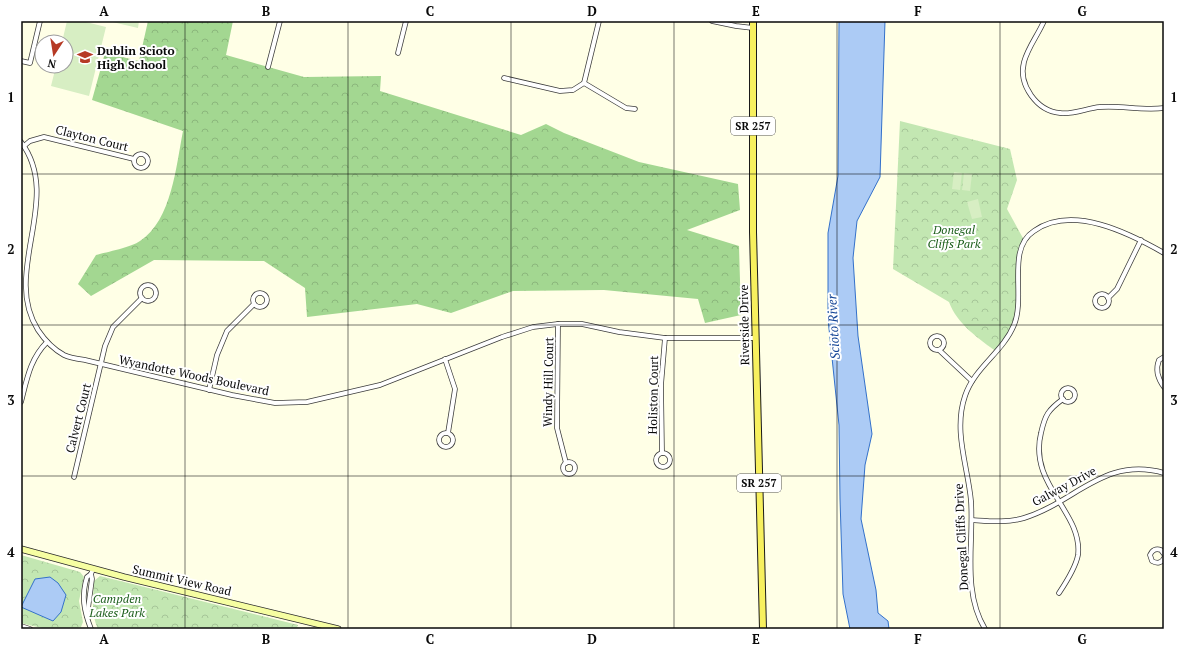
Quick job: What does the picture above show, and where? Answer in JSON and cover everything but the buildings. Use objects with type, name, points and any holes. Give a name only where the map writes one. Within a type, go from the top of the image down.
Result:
[{"type":"main road","name":"Riverside Drive","points":[[753,24],[755,338],[763,629]]},
{"type":"street","points":[[21,61],[30,63],[40,21]]},
{"type":"street","points":[[268,67],[280,21]]},
{"type":"street","points":[[398,53],[406,21]]},
{"type":"street","points":[[504,78],[560,91],[573,90],[584,82],[598,21]]},
{"type":"street","points":[[712,21],[736,26],[753,24]]},
{"type":"street","points":[[1044,21],[1026,54],[1023,68],[1024,82],[1032,98],[1037,103],[1049,110],[1060,113],[1099,107],[1141,109],[1164,108]]},
{"type":"street","points":[[584,82],[626,108],[635,109]]},
{"type":"street","name":"Clayton Court","points":[[22,144],[44,137],[134,159]]},
{"type":"street","name":"Wyandotte Woods Boulevard","points":[[22,144],[34,165],[38,195],[26,275],[26,299],[33,322],[47,342],[64,355],[208,390],[275,403],[307,402],[380,385],[502,337],[533,327],[558,324],[582,324],[619,332],[665,338],[755,338]]},
{"type":"street","name":"Donegal Cliffs Drive","points":[[985,629],[975,601],[972,586],[970,560],[972,520],[960,426],[962,407],[972,381],[1002,347],[1014,324],[1019,299],[1018,259],[1021,244],[1027,236],[1040,226],[1068,220],[1100,224],[1141,240]]},
{"type":"street","points":[[1108,298],[1117,289],[1141,240],[1164,253]]},
{"type":"street","name":"Calvert Court","points":[[74,476],[105,346],[113,327],[142,298]]},
{"type":"street","points":[[208,390],[217,355],[227,331],[254,304]]},
{"type":"street","name":"Windy Hill Court","points":[[558,324],[557,428],[566,463]]},
{"type":"street","name":"Holiston Court","points":[[662,453],[661,386],[665,338]]},
{"type":"street","points":[[21,402],[33,360],[37,352],[47,342]]},
{"type":"street","points":[[939,350],[972,381]]},
{"type":"street","points":[[1164,357],[1159,360],[1157,370],[1159,381],[1164,387]]},
{"type":"street","points":[[445,359],[455,389],[448,433]]},
{"type":"street","points":[[1059,593],[1066,583],[1078,555],[1072,525],[1058,502],[1042,470],[1038,447],[1046,413],[1062,399]]},
{"type":"street","name":"Galway Drive","points":[[972,520],[999,521],[1022,518],[1046,509],[1095,480],[1113,472],[1134,468],[1164,473]]},
{"type":"street","name":"Summit View Road","points":[[21,549],[92,572],[338,629]]},
{"type":"street","points":[[1164,554],[1161,550],[1156,549],[1152,551],[1150,557],[1152,561],[1157,563],[1161,562],[1164,558]]},
{"type":"street","points":[[90,629],[87,616],[92,572]]},
{"type":"street","points":[[21,626],[30,629]]},
{"type":"green space","points":[[67,21],[82,21],[106,27],[89,96],[51,86],[54,74],[74,74],[74,34],[64,34]]},
{"type":"green space","points":[[108,21],[139,21],[138,28]]},
{"type":"green space","points":[[148,21],[233,21],[226,55],[304,77],[381,76],[380,91],[521,135],[546,124],[564,133],[639,162],[738,184],[740,210],[687,230],[739,246],[741,315],[705,323],[698,299],[604,290],[513,291],[451,313],[417,304],[307,317],[305,288],[264,261],[154,260],[91,296],[78,284],[96,255],[136,243],[151,232],[166,206],[175,176],[183,131],[92,100],[105,53],[139,61]]},
{"type":"green space","name":"Donegal Cliffs Park","points":[[900,121],[1010,149],[1017,180],[1007,209],[1024,240],[1020,247],[1019,299],[1015,324],[997,352],[963,324],[957,317],[949,302],[893,269]]},
{"type":"green space","points":[[954,172],[962,173],[960,190],[952,189]]},
{"type":"green space","points":[[964,173],[972,174],[970,191],[962,190]]},
{"type":"green space","points":[[978,199],[982,217],[972,219],[967,202]]},
{"type":"green space","points":[[21,555],[80,572],[84,577],[79,601],[83,622],[81,627],[58,630],[21,623]]},
{"type":"green space","name":"Campden Lakes Park","points":[[100,576],[298,625],[297,627],[306,629],[98,629],[93,611],[93,599],[94,581]]},
{"type":"water","name":"Scioto River","points":[[839,21],[885,21],[880,177],[857,221],[853,258],[858,336],[872,434],[865,465],[861,519],[876,590],[878,613],[888,621],[889,629],[850,629],[843,594],[839,425],[828,319],[828,233],[838,176]]},
{"type":"water","points":[[50,577],[58,583],[66,595],[61,612],[53,621],[21,607],[35,579]]},
{"type":"place","name":"Dublin Scioto High School","points":[[85,57]]}]
